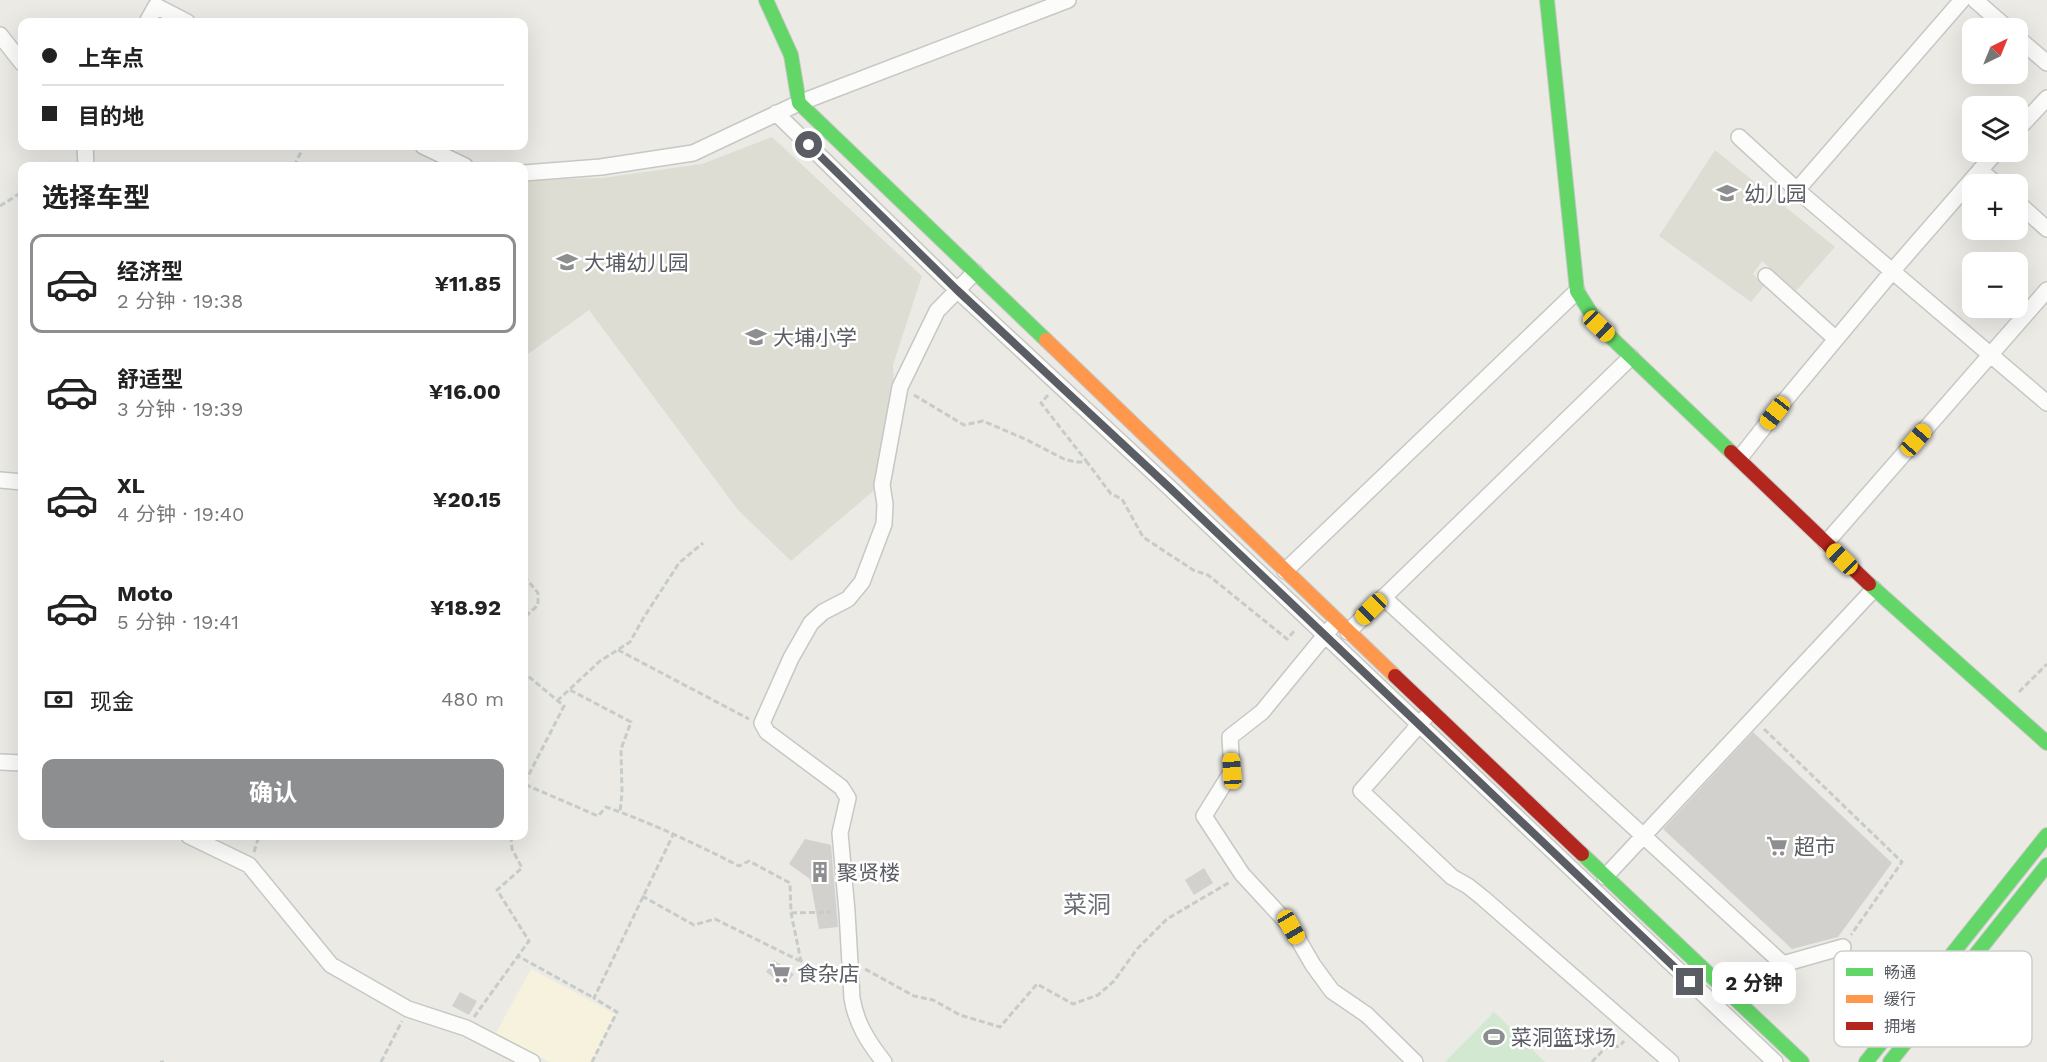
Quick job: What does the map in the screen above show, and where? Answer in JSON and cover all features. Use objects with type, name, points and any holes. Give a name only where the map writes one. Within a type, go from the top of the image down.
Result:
[{"type":"street","points":[[766,0],[791,55],[799,103],[1348,632],[1802,1062]]},
{"type":"street","points":[[528,173],[601,167],[693,153],[799,103],[1068,0]]},
{"type":"street","points":[[1547,0],[1577,291],[1599,326],[1874,589],[2047,743]]},
{"type":"street","points":[[1797,190],[1962,0]]},
{"type":"street","points":[[1975,0],[1996,18]]},
{"type":"street","points":[[149,18],[157,3],[181,18]]},
{"type":"street","points":[[0,35],[18,58]]},
{"type":"street","points":[[2028,47],[2047,63]]},
{"type":"street","points":[[2028,118],[2047,98]]},
{"type":"street","points":[[776,113],[957,290],[1775,1062]]},
{"type":"street","points":[[1739,137],[1892,273],[2047,403]]},
{"type":"street","points":[[431,150],[457,162]]},
{"type":"street","points":[[1739,459],[1836,339],[1987,162]]},
{"type":"street","points":[[1980,170],[1985,174]]},
{"type":"street","points":[[2028,212],[2047,229]]},
{"type":"street","points":[[884,1062],[864,1035],[854,1010],[840,833],[848,805],[847,795],[841,787],[767,732],[762,725],[763,718],[791,658],[811,623],[823,612],[856,591],[867,572],[885,524],[882,485],[900,387],[937,311],[975,272]]},
{"type":"street","points":[[1766,276],[1836,339]]},
{"type":"street","points":[[1285,571],[1577,291]]},
{"type":"street","points":[[1826,543],[1990,355],[2044,301]]},
{"type":"street","points":[[1348,632],[1631,357]]},
{"type":"street","points":[[0,480],[18,482]]},
{"type":"street","points":[[1605,877],[1874,589]]},
{"type":"street","points":[[1383,597],[1783,964],[1843,946]]},
{"type":"street","points":[[1337,620],[1262,712],[1230,737],[1232,771],[1204,816],[1242,874],[1291,927],[1312,965],[1332,991],[1367,1015],[1415,1062]]},
{"type":"street","points":[[1431,711],[1361,791],[1452,878],[1468,886],[1483,898],[1671,1062]]},
{"type":"street","points":[[0,762],[18,763]]},
{"type":"street","points":[[1955,951],[2047,835]]},
{"type":"street","points":[[197,840],[249,865],[331,965],[408,1009],[466,1028],[532,1062]]},
{"type":"street","points":[[1978,951],[2047,865]]},
{"type":"street","points":[[1866,1062],[1878,1047]]},
{"type":"street","points":[[1890,1062],[1902,1047]]},
{"type":"path","points":[[0,206],[18,195]]},
{"type":"path","points":[[1059,384],[1041,403],[1111,494],[1122,500],[1143,537],[1194,570],[1208,575],[1287,639],[1307,618]]},
{"type":"path","points":[[900,387],[964,424],[983,421],[1064,459],[1087,462]]},
{"type":"path","points":[[557,701],[600,661],[630,642],[680,563],[703,543]]},
{"type":"path","points":[[528,581],[538,592],[538,605],[528,614]]},
{"type":"path","points":[[618,650],[762,725]]},
{"type":"path","points":[[2006,707],[2047,664]]},
{"type":"path","points":[[528,676],[564,706],[528,777]]},
{"type":"path","points":[[570,690],[631,722],[621,748],[620,812]]},
{"type":"path","points":[[1753,718],[1902,862],[1843,946]]},
{"type":"path","points":[[528,787],[597,816],[606,807],[620,812],[674,832],[739,866],[749,861],[790,883],[791,913],[801,961]]},
{"type":"path","points":[[594,999],[674,832]]},
{"type":"path","points":[[466,1028],[529,941],[497,890],[522,868],[512,849],[511,840]]},
{"type":"path","points":[[850,962],[914,996],[933,1000],[960,1014],[1000,1028],[1037,984],[1073,1004],[1098,995],[1114,981],[1137,949],[1167,919],[1242,874]]},
{"type":"path","points":[[642,896],[694,925],[715,919],[851,987]]},
{"type":"path","points":[[791,913],[847,912]]},
{"type":"path","points":[[518,956],[617,1012],[592,1062]]},
{"type":"path","points":[[381,1062],[408,1009]]},
{"type":"path","points":[[1592,1062],[1605,1048],[1620,1046],[1635,1032]]},
{"type":"shaded area","name":"大埔小学","points":[[772,137],[922,276],[893,365],[896,423],[878,487],[791,561],[738,510],[589,310],[528,354],[528,180],[602,178],[702,164]]},
{"type":"shaded area","name":"幼儿园","points":[[1715,150],[1835,247],[1796,291],[1762,261],[1753,274],[1765,285],[1751,302],[1659,236]]},
{"type":"shaded area","points":[[531,969],[615,1014],[592,1062],[550,1062],[496,1033]]},
{"type":"green space","name":"菜洞篮球场","points":[[1494,1012],[1545,1062],[1445,1062]]},
{"type":"building","name":"超市","points":[[1753,732],[1892,863],[1838,937],[1792,949],[1663,829]]},
{"type":"building","name":"聚贤楼","points":[[805,839],[831,845],[838,927],[819,929],[810,879],[789,864]]},
{"type":"building","points":[[1204,868],[1213,883],[1194,895],[1185,880]]},
{"type":"building","name":"食杂店","points":[[774,960],[794,974],[785,986],[766,972]]},
{"type":"building","points":[[460,992],[477,1001],[469,1015],[452,1006]]},
{"type":"traffic: fast","points":[[766,0],[791,55],[799,103],[1046,340]]},
{"type":"traffic: fast","points":[[1547,0],[1577,291],[1599,326],[1731,452]]},
{"type":"traffic: fast","points":[[1869,584],[2047,743]]},
{"type":"traffic: fast","points":[[1955,951],[2047,835]]},
{"type":"traffic: fast","points":[[1582,854],[1802,1062]]},
{"type":"traffic: fast","points":[[1978,951],[2047,865]]},
{"type":"traffic: fast","points":[[1866,1062],[1878,1047]]},
{"type":"traffic: fast","points":[[1890,1062],[1902,1047]]},
{"type":"traffic: slow","points":[[1046,340],[1395,676]]},
{"type":"traffic: jam","points":[[1731,452],[1869,584]]},
{"type":"traffic: jam","points":[[1395,676],[1582,854]]},
{"type":"place","name":"幼儿园","points":[[1727,193]]},
{"type":"place","name":"大埔幼儿园","points":[[567,262]]},
{"type":"place","name":"大埔小学","points":[[756,337]]},
{"type":"place","name":"超市","points":[[1777,846]]},
{"type":"place","name":"聚贤楼","points":[[820,872]]},
{"type":"place","name":"食杂店","points":[[780,973]]},
{"type":"place","name":"菜洞篮球场","points":[[1494,1037]]},
{"type":"district","name":"菜洞","points":[[1087,905]]},
{"type":"route","points":[[809,145],[957,290],[1171,489],[1690,982]]}]
